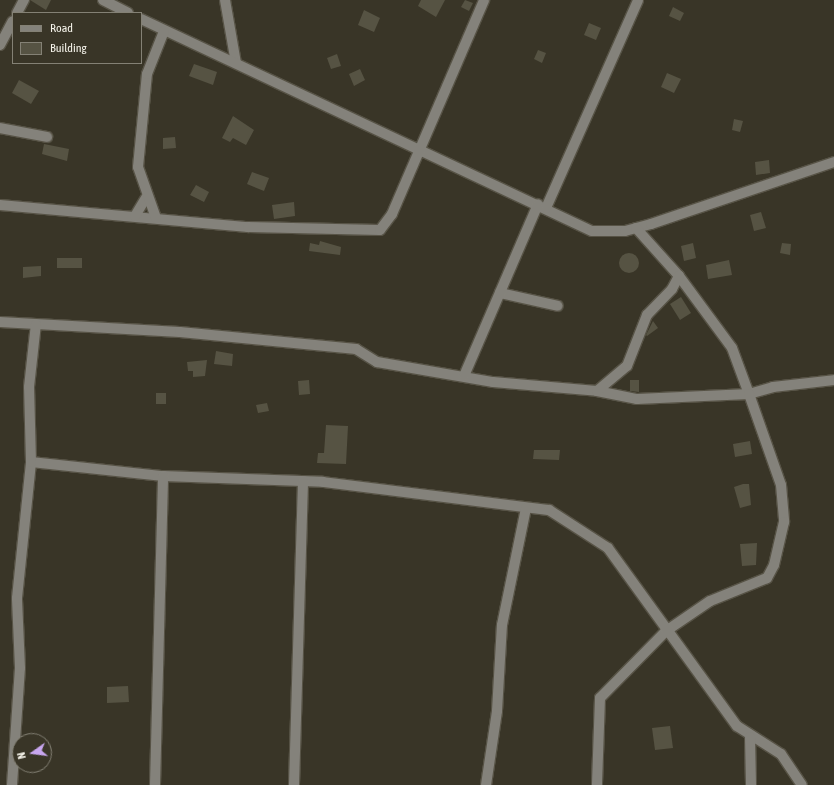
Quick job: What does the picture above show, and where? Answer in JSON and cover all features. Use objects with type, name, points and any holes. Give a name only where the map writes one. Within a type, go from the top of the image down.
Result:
[{"type":"street","points":[[18,12],[24,0]]},
{"type":"street","points":[[103,0],[126,12]]},
{"type":"street","points":[[225,0],[236,63]]},
{"type":"street","points":[[0,205],[248,227],[380,230],[392,214],[484,0]]},
{"type":"street","points":[[464,376],[500,293],[638,0]]},
{"type":"street","points":[[142,20],[236,63],[293,94],[542,206],[592,231],[636,228],[834,162]]},
{"type":"street","points":[[0,45],[12,23]]},
{"type":"street","points":[[156,218],[146,198],[138,167],[147,74],[164,31]]},
{"type":"street","points":[[0,128],[47,137]]},
{"type":"street","points":[[135,216],[146,198]]},
{"type":"street","points":[[597,785],[600,698],[666,631],[710,601],[767,578],[774,565],[784,522],[782,491],[750,394],[732,348],[679,276],[636,228]]},
{"type":"street","points":[[597,391],[627,366],[647,315],[672,290],[679,276]]},
{"type":"street","points":[[500,293],[558,306]]},
{"type":"street","points":[[0,322],[180,332],[356,349],[378,362],[464,376],[597,391],[660,400],[750,394],[773,387],[834,380]]},
{"type":"street","points":[[12,785],[20,668],[17,598],[31,462],[29,387],[36,324]]},
{"type":"street","points":[[31,462],[163,476],[303,482],[433,494],[549,510],[600,541],[737,726],[750,737],[781,754],[802,785]]},
{"type":"street","points":[[154,785],[163,476]]},
{"type":"street","points":[[294,785],[303,482]]},
{"type":"street","points":[[486,785],[497,705],[502,625],[526,508]]},
{"type":"street","points":[[750,737],[751,785]]},
{"type":"building","points":[[30,0],[51,0],[46,10]]},
{"type":"building","points":[[421,0],[445,0],[436,17],[418,6]]},
{"type":"building","points":[[465,0],[473,3],[469,11],[461,7]]},
{"type":"building","points":[[673,7],[684,13],[680,21],[669,16]]},
{"type":"building","points":[[364,10],[380,18],[374,32],[358,25]]},
{"type":"building","points":[[589,23],[601,28],[596,40],[584,35]]},
{"type":"building","points":[[538,50],[546,53],[542,63],[534,59]]},
{"type":"building","points":[[337,54],[341,66],[331,69],[327,58]]},
{"type":"building","points":[[194,64],[217,72],[213,85],[189,76]]},
{"type":"building","points":[[360,69],[365,80],[354,86],[349,74]]},
{"type":"building","points":[[667,73],[681,79],[674,93],[661,87]]},
{"type":"building","points":[[19,80],[39,91],[31,104],[12,93]]},
{"type":"building","points":[[233,116],[254,130],[246,145],[233,138],[230,142],[222,138]]},
{"type":"building","points":[[734,119],[743,121],[740,132],[732,130]]},
{"type":"building","points":[[175,137],[176,148],[163,149],[163,138]]},
{"type":"building","points":[[44,144],[69,149],[67,161],[42,154]]},
{"type":"building","points":[[769,160],[770,173],[756,175],[755,162]]},
{"type":"building","points":[[252,172],[269,178],[264,191],[247,184]]},
{"type":"building","points":[[196,185],[209,192],[204,202],[190,195]]},
{"type":"building","points":[[294,202],[295,216],[274,219],[272,205]]},
{"type":"building","points":[[761,212],[766,228],[754,231],[750,215]]},
{"type":"building","points":[[320,241],[341,247],[340,255],[309,251],[310,243],[319,245]]},
{"type":"building","points":[[693,243],[696,258],[684,261],[681,246]]},
{"type":"building","points":[[782,243],[791,244],[790,255],[780,253]]},
{"type":"building","points":[[629,253],[636,256],[639,263],[636,270],[629,273],[622,270],[619,263],[622,256]]},
{"type":"building","points":[[57,258],[82,258],[82,268],[57,268]]},
{"type":"building","points":[[729,260],[732,275],[708,279],[706,265]]},
{"type":"building","points":[[41,266],[41,276],[23,278],[23,267]]},
{"type":"building","points":[[681,297],[691,313],[680,320],[670,304]]},
{"type":"building","points":[[653,321],[658,328],[647,336],[646,335]]},
{"type":"building","points":[[216,351],[233,354],[232,366],[214,364]]},
{"type":"building","points":[[207,360],[205,376],[193,377],[193,371],[188,371],[187,362]]},
{"type":"building","points":[[309,380],[310,394],[299,395],[298,381]]},
{"type":"building","points":[[630,380],[639,380],[639,392],[630,391]]},
{"type":"building","points":[[156,393],[166,393],[166,404],[156,404]]},
{"type":"building","points":[[267,403],[269,411],[258,413],[256,405]]},
{"type":"building","points":[[326,425],[348,426],[346,464],[317,463],[318,453],[324,453]]},
{"type":"building","points":[[750,441],[752,454],[735,457],[733,444]]},
{"type":"building","points":[[534,450],[560,450],[559,460],[533,459]]},
{"type":"building","points":[[749,484],[751,505],[740,508],[734,487]]},
{"type":"building","points":[[757,543],[756,565],[742,566],[740,544]]},
{"type":"building","points":[[128,686],[129,702],[107,703],[107,687]]},
{"type":"building","points":[[670,726],[673,748],[655,750],[652,728]]}]
